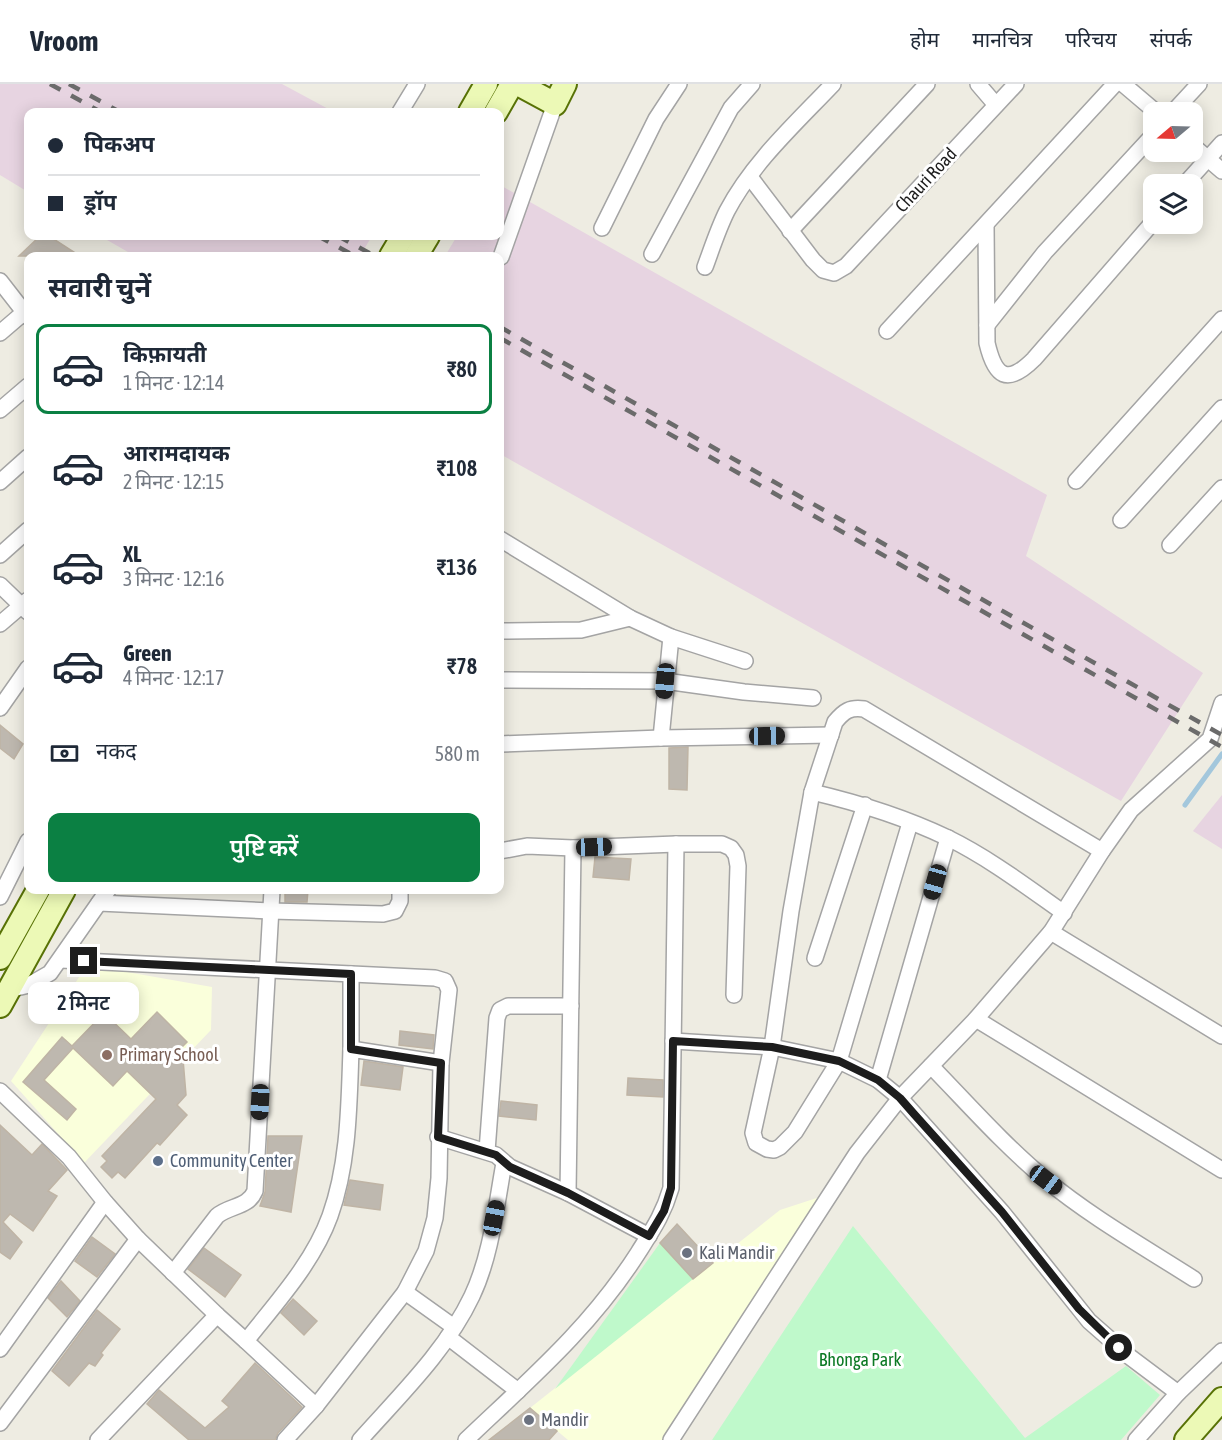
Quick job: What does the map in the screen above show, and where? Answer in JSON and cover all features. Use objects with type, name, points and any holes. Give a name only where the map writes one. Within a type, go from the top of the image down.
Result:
[{"type":"main road","points":[[472,108],[486,84]]},
{"type":"main road","points":[[498,108],[512,84]]},
{"type":"main road","points":[[518,84],[555,104],[566,84]]},
{"type":"main road","points":[[2,953],[36,894]]},
{"type":"main road","points":[[4,998],[61,894]]},
{"type":"main road","points":[[1186,1440],[1222,1399]]},
{"type":"street","points":[[402,108],[417,84]]},
{"type":"street","points":[[602,228],[656,119],[679,84]]},
{"type":"street","points":[[652,254],[731,108],[752,84]]},
{"type":"street","points":[[705,267],[727,211],[750,177],[777,144],[833,84]]},
{"type":"street","points":[[750,177],[790,231],[927,84]]},
{"type":"street","points":[[978,84],[996,105]]},
{"type":"street","name":"Chauri Road","points":[[790,231],[823,270],[834,273],[846,266],[1016,84]]},
{"type":"street","points":[[887,331],[1115,84]]},
{"type":"street","points":[[1123,84],[1144,102]]},
{"type":"street","points":[[1182,102],[1198,84]]},
{"type":"street","points":[[503,252],[555,104]]},
{"type":"street","points":[[1194,174],[1222,143]]},
{"type":"street","points":[[987,325],[1045,252],[1143,146]]},
{"type":"street","points":[[1203,155],[1222,171]]},
{"type":"street","points":[[986,225],[987,343],[991,362],[999,372],[1009,375],[1021,372],[1143,233]]},
{"type":"street","points":[[0,281],[24,309]]},
{"type":"street","points":[[0,333],[24,315]]},
{"type":"street","points":[[1076,482],[1222,319]]},
{"type":"street","points":[[0,410],[24,389]]},
{"type":"street","points":[[1121,520],[1222,408]]},
{"type":"street","points":[[0,482],[24,461]]},
{"type":"street","points":[[1170,545],[1222,488]]},
{"type":"street","points":[[0,555],[24,534]]},
{"type":"street","points":[[504,541],[630,618],[671,637],[745,661]]},
{"type":"street","points":[[0,585],[24,604]]},
{"type":"street","points":[[0,624],[24,607]]},
{"type":"street","points":[[504,631],[581,630],[630,618]]},
{"type":"street","points":[[661,738],[671,637]]},
{"type":"street","points":[[0,708],[24,675]]},
{"type":"street","points":[[504,680],[665,681],[744,692],[813,698]]},
{"type":"street","points":[[672,1440],[857,1153],[900,1098],[976,1019],[1051,932],[1131,810],[1210,739],[1222,703]]},
{"type":"street","points":[[910,823],[839,1061],[795,1132],[780,1147],[774,1150],[767,1149],[756,1143],[753,1133],[772,1047],[790,911],[812,792],[835,722],[842,713],[852,708],[864,709],[1102,851]]},
{"type":"street","points":[[504,744],[831,735]]},
{"type":"street","points":[[812,792],[865,805],[948,838],[1005,871],[1064,914]]},
{"type":"street","points":[[815,958],[865,805]]},
{"type":"street","points":[[878,1080],[948,838]]},
{"type":"street","points":[[466,1440],[547,1365],[589,1320],[626,1272],[664,1211],[671,1188],[676,844]]},
{"type":"street","points":[[504,850],[527,846],[573,848],[676,844],[722,844],[731,848],[736,855],[738,866],[734,995]]},
{"type":"street","points":[[568,1193],[573,848]]},
{"type":"street","points":[[0,897],[24,849]]},
{"type":"street","points":[[4,998],[40,981],[50,973],[105,894]]},
{"type":"street","points":[[173,1273],[217,1216],[224,1210],[246,1204],[252,1200],[255,1191],[272,894]]},
{"type":"street","points":[[99,903],[383,914],[395,911],[400,894]]},
{"type":"street","points":[[1051,932],[1222,1036]]},
{"type":"street","points":[[61,960],[435,978],[445,981],[449,990],[441,1063],[439,1178],[435,1218],[426,1251],[405,1292],[316,1406],[285,1440]]},
{"type":"street","points":[[246,1341],[311,1255],[330,1217],[342,1169],[348,1113],[351,974]]},
{"type":"street","points":[[487,1151],[497,1018],[500,1010],[508,1006],[571,1006]]},
{"type":"street","points":[[976,1019],[1222,1170]]},
{"type":"street","points":[[673,1041],[772,1047],[839,1061],[878,1080],[900,1098],[1002,1212],[1089,1321],[1130,1357],[1178,1393]]},
{"type":"street","points":[[351,1049],[441,1063]]},
{"type":"street","points":[[931,1066],[1010,1147],[1046,1180],[1082,1207],[1194,1279]]},
{"type":"street","points":[[0,1091],[69,1157],[138,1239],[316,1406]]},
{"type":"street","points":[[438,1137],[496,1155],[504,1163],[568,1193],[649,1236]]},
{"type":"street","points":[[360,1440],[408,1387],[451,1332],[472,1296],[484,1261],[504,1163]]},
{"type":"street","points":[[0,1349],[105,1202]]},
{"type":"street","points":[[0,1423],[138,1239]]},
{"type":"street","points":[[405,1292],[518,1391]]},
{"type":"street","points":[[98,1440],[217,1315]]},
{"type":"street","points":[[1136,1440],[1178,1393],[1222,1351]]},
{"type":"shaded area","points":[[0,84],[282,84],[327,108],[24,108],[24,190],[0,175]]},
{"type":"shaded area","points":[[504,187],[1047,495],[1026,556],[1203,673],[1121,801],[504,456],[504,252],[447,252],[455,240],[504,240]]},
{"type":"shaded area","points":[[107,240],[370,240],[362,252],[128,252]]},
{"type":"shaded area","points":[[1222,795],[1222,849],[1193,831]]},
{"type":"shaded area","name":"Primary School","points":[[87,965],[212,987],[211,1030],[84,1163],[11,1081]]},
{"type":"shaded area","points":[[832,1193],[664,1440],[568,1440],[530,1408],[780,1210]]},
{"type":"green space","name":"Bhonga Park","points":[[853,1226],[1025,1438],[1126,1366],[1160,1395],[1121,1440],[712,1440]]},
{"type":"green space","points":[[660,1243],[693,1279],[555,1389]]},
{"type":"building","points":[[36,240],[55,240],[74,252],[24,252],[24,256],[19,256]]},
{"type":"building","points":[[0,725],[23,744],[14,759],[0,748]]},
{"type":"building","points":[[688,747],[687,790],[669,789],[669,748]]},
{"type":"building","points":[[595,857],[631,859],[629,880],[593,877]]},
{"type":"building","points":[[285,894],[308,894],[307,902],[285,902]]},
{"type":"building","points":[[157,1012],[187,1042],[182,1047],[186,1095],[177,1105],[187,1115],[125,1178],[118,1172],[112,1178],[101,1167],[107,1161],[102,1156],[156,1099],[127,1071],[113,1086],[73,1048],[44,1080],[76,1109],[67,1120],[23,1082],[62,1037],[72,1046],[104,1013],[131,1039]]},
{"type":"building","points":[[400,1031],[434,1035],[433,1049],[399,1045]]},
{"type":"building","points":[[364,1061],[403,1067],[400,1090],[361,1085]]},
{"type":"building","points":[[628,1078],[663,1080],[663,1097],[627,1095]]},
{"type":"building","points":[[501,1101],[537,1105],[536,1120],[499,1116]]},
{"type":"building","points":[[0,1125],[32,1155],[42,1144],[67,1170],[48,1191],[57,1196],[33,1231],[10,1214],[3,1222],[22,1242],[10,1259],[0,1252]]},
{"type":"building","points":[[268,1136],[302,1136],[291,1212],[260,1206],[265,1192]]},
{"type":"building","points":[[350,1180],[383,1185],[380,1210],[344,1205]]},
{"type":"building","name":"Kali Mandir","points":[[677,1224],[713,1263],[693,1279],[660,1243]]},
{"type":"building","points":[[92,1237],[115,1254],[97,1277],[75,1261]]},
{"type":"building","points":[[204,1248],[241,1275],[225,1297],[188,1269]]},
{"type":"building","points":[[61,1281],[80,1301],[67,1317],[48,1298]]},
{"type":"building","points":[[293,1299],[317,1321],[304,1335],[281,1313]]},
{"type":"building","points":[[97,1310],[120,1329],[101,1353],[103,1355],[95,1366],[89,1363],[69,1386],[52,1371]]},
{"type":"building","points":[[255,1363],[302,1407],[278,1433],[275,1440],[189,1440],[147,1404],[159,1390],[205,1428],[229,1407],[222,1401]]},
{"type":"building","name":"Mandir","points":[[530,1408],[557,1431],[549,1440],[489,1440]]},
{"type":"waterway","points":[[1185,805],[1222,754]]},
{"type":"railway","points":[[50,84],[94,108]]},
{"type":"railway","points":[[69,84],[113,108]]},
{"type":"railway","points":[[325,240],[348,252]]},
{"type":"railway","points":[[345,240],[368,252]]},
{"type":"railway","points":[[504,329],[1222,735]]},
{"type":"railway","points":[[504,340],[1222,747]]},
{"type":"place","name":"Primary School","points":[[107,1055]]},
{"type":"place","name":"Community Center","points":[[158,1161]]},
{"type":"place","name":"Kali Mandir","points":[[687,1253]]},
{"type":"place","name":"Mandir","points":[[529,1420]]},
{"type":"route","points":[[84,961],[351,974],[351,1049],[441,1063],[438,1137],[496,1155],[510,1167],[568,1193],[649,1236],[664,1211],[671,1188],[673,1041],[772,1047],[839,1061],[878,1080],[900,1098],[1002,1212],[1089,1321],[1119,1348]]}]
